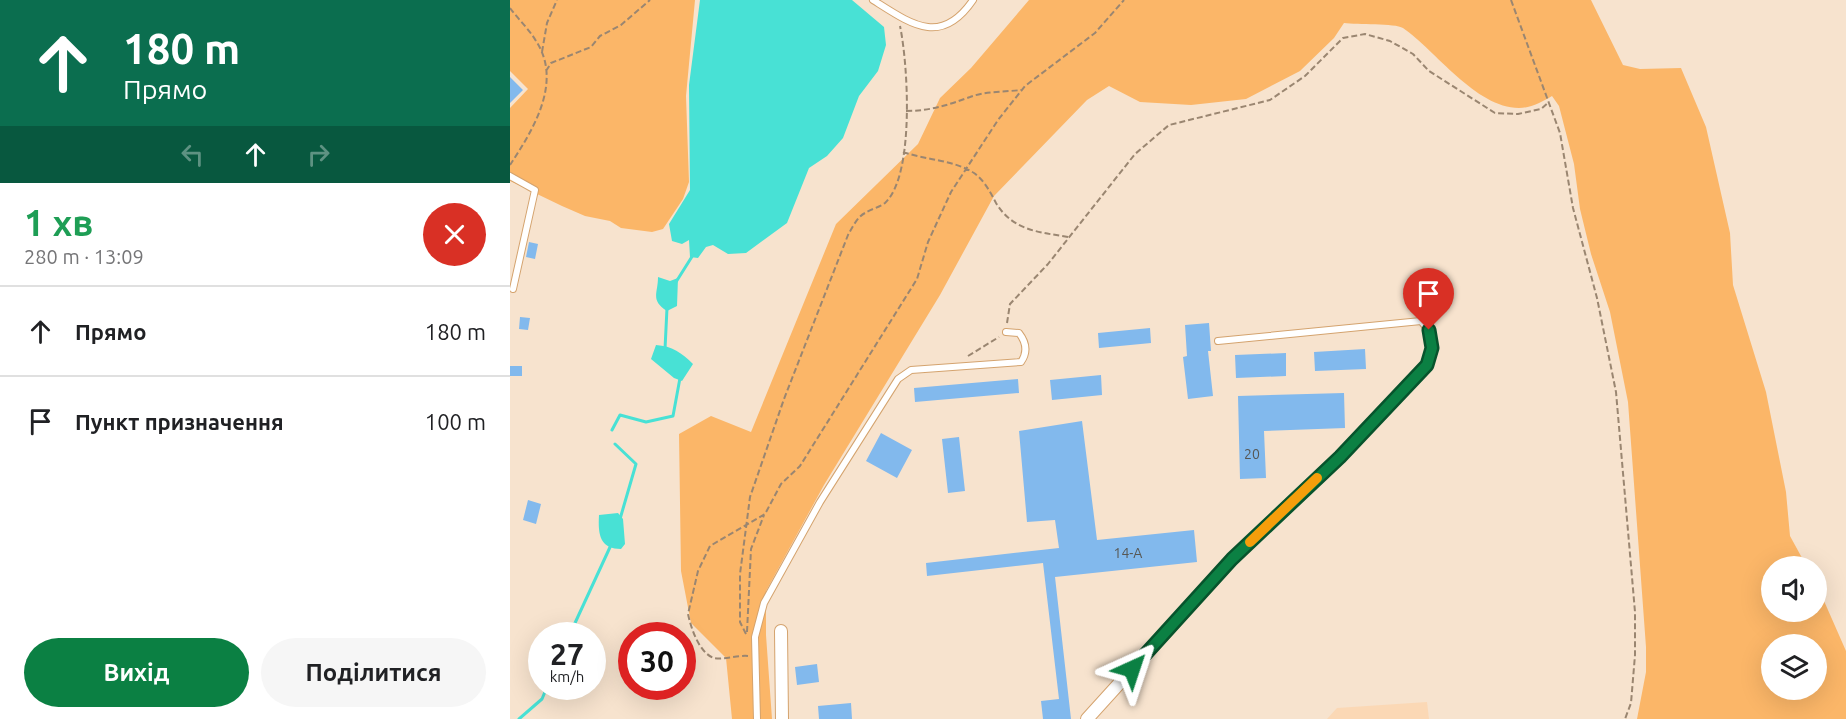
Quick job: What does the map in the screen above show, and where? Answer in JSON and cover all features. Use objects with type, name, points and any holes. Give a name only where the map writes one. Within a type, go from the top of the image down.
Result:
[{"type":"street","points":[[1087,719],[1232,559],[1340,457]]},
{"type":"street","points":[[781,631],[782,719]]},
{"type":"lane","points":[[873,0],[898,15],[930,29],[942,27],[960,16],[973,0]]},
{"type":"lane","points":[[510,176],[534,190],[513,289]]},
{"type":"lane","points":[[1218,341],[1421,321],[1429,330],[1432,348],[1427,365],[1340,457]]},
{"type":"lane","points":[[757,719],[756,637],[764,603],[820,502],[898,379],[911,370],[1021,362],[1026,355],[1024,341],[1019,333],[1006,332]]},
{"type":"path","points":[[542,52],[546,23],[557,0]]},
{"type":"path","points":[[546,70],[551,63],[591,47],[600,36],[621,25],[650,0]]},
{"type":"path","points":[[898,15],[905,50],[906,111],[900,178],[885,203],[862,214],[848,235],[777,418],[750,497],[740,573],[740,622],[747,635],[751,549],[765,514],[781,484],[800,466],[818,440],[917,279],[928,242],[966,169],[1021,90],[1095,33],[1124,0]]},
{"type":"path","points":[[1511,0],[1560,133],[1573,208],[1597,298],[1616,392],[1635,612],[1635,655],[1631,703],[1624,719]]},
{"type":"path","points":[[510,8],[536,40],[542,52],[547,91],[521,148],[510,165]]},
{"type":"path","points":[[950,368],[1006,332],[1010,304],[1069,237],[1135,154],[1169,125],[1270,100],[1305,76],[1343,38],[1365,34],[1390,41],[1413,54],[1429,71],[1495,113],[1518,114],[1540,109],[1549,102]]},
{"type":"path","points":[[906,111],[927,111],[955,105],[971,96],[1021,90]]},
{"type":"path","points":[[903,152],[966,169],[975,174],[1000,209],[1020,228],[1041,234],[1069,237]]},
{"type":"path","points":[[755,657],[716,658],[709,655],[696,638],[688,614],[698,571],[710,546],[765,514]]},
{"type":"shaded area","points":[[510,0],[695,0],[686,96],[689,182],[683,199],[663,229],[652,232],[621,228],[610,221],[585,216],[510,181],[510,108],[528,89],[510,71]]},
{"type":"shaded area","points":[[1029,0],[1591,0],[1623,65],[1640,69],[1681,68],[1706,127],[1730,233],[1733,285],[1766,392],[1786,492],[1790,536],[1801,556],[1761,556],[1761,622],[1827,622],[1827,608],[1846,651],[1846,719],[1637,719],[1646,672],[1646,647],[1628,402],[1610,312],[1591,254],[1580,209],[1574,164],[1559,106],[1552,96],[1528,107],[1519,108],[1487,99],[1457,76],[1403,28],[1392,25],[1344,23],[1334,38],[1300,71],[1246,99],[1191,105],[1140,102],[1109,86],[1087,100],[994,196],[940,295],[824,485],[766,591],[766,635],[772,719],[732,719],[726,658],[696,628],[696,622],[691,622],[681,571],[679,434],[711,416],[751,432],[836,224],[918,144],[940,98],[971,68]]},
{"type":"shaded area","points":[[1427,702],[1429,719],[1327,719],[1337,708]]},
{"type":"water","points":[[700,0],[852,0],[884,27],[886,45],[878,71],[859,96],[843,138],[827,156],[809,168],[787,223],[746,253],[728,254],[713,245],[706,247],[698,258],[690,257],[689,240],[682,244],[672,241],[669,224],[690,190],[689,85]]},
{"type":"water","points":[[658,277],[670,281],[678,278],[677,306],[667,311],[657,300]]},
{"type":"water","points":[[656,345],[676,351],[693,364],[682,381],[674,378],[651,359]]},
{"type":"water","points":[[618,513],[623,519],[625,544],[621,549],[604,543],[599,528],[599,515]]},
{"type":"building","points":[[510,77],[523,90],[510,103]]},
{"type":"building","points":[[529,242],[538,244],[535,259],[526,257]]},
{"type":"building","points":[[520,317],[530,318],[528,330],[519,329]]},
{"type":"building","points":[[1209,323],[1211,351],[1208,351],[1213,396],[1188,399],[1183,357],[1187,356],[1185,325]]},
{"type":"building","points":[[1150,328],[1151,343],[1099,348],[1098,333]]},
{"type":"building","points":[[1365,349],[1366,369],[1315,371],[1314,352]]},
{"type":"building","points":[[1286,353],[1286,376],[1236,378],[1235,355]]},
{"type":"building","points":[[510,366],[522,366],[522,376],[510,376]]},
{"type":"building","points":[[1101,375],[1102,395],[1052,400],[1050,380]]},
{"type":"building","points":[[1018,379],[1019,393],[915,402],[914,388]]},
{"type":"building","points":[[1344,393],[1345,428],[1264,431],[1266,478],[1240,479],[1238,396]]},
{"type":"building","points":[[1082,421],[1097,540],[1194,530],[1197,562],[1055,577],[1071,719],[1043,719],[1041,701],[1059,699],[1043,563],[927,576],[926,563],[1059,548],[1055,520],[1027,522],[1019,431]]},
{"type":"building","points":[[881,433],[912,450],[897,478],[866,461]]},
{"type":"building","points":[[959,437],[965,491],[948,493],[942,439]]},
{"type":"building","points":[[528,500],[541,504],[536,524],[523,520]]},
{"type":"building","points":[[817,664],[819,682],[797,685],[795,667]]},
{"type":"building","points":[[851,703],[852,719],[819,719],[818,706]]},
{"type":"waterway","points":[[676,282],[693,255]]},
{"type":"waterway","points":[[665,349],[667,308]]},
{"type":"waterway","points":[[612,430],[620,415],[646,422],[673,416],[680,378]]},
{"type":"waterway","points":[[615,444],[636,464],[620,519]]},
{"type":"waterway","points":[[575,622],[611,545]]},
{"type":"waterway","points":[[519,719],[541,700]]},
{"type":"slow traffic","points":[[1250,542],[1317,478]]},
{"type":"route","points":[[1132,669],[1232,559],[1340,457],[1427,365],[1432,348],[1429,330]]}]
